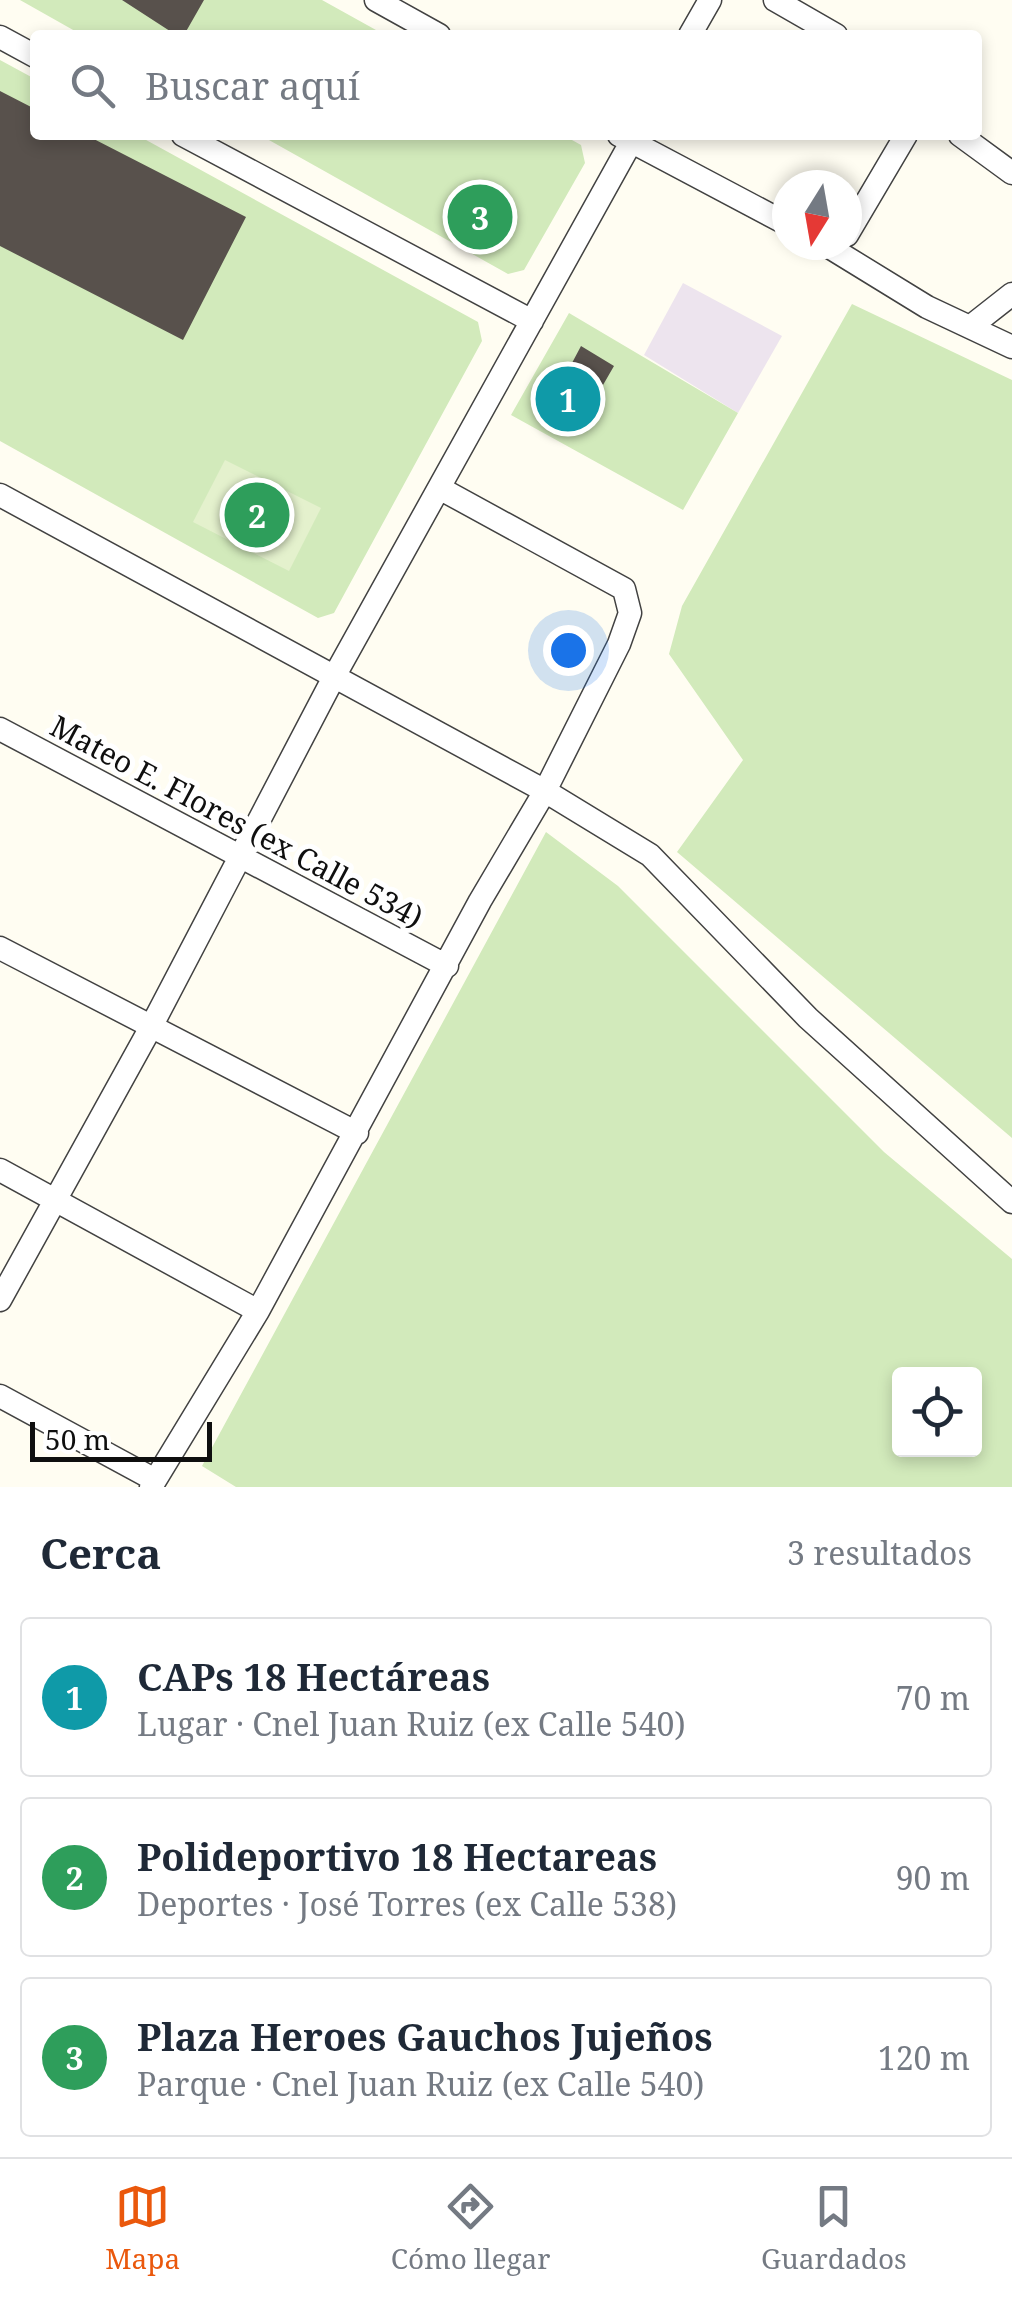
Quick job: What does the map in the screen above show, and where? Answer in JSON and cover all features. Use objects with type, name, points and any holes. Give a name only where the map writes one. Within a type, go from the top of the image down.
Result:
[{"type":"street","points":[[376,0],[430,30]]},
{"type":"street","points":[[693,30],[710,0]]},
{"type":"street","points":[[775,0],[827,30]]},
{"type":"street","points":[[0,38],[30,53]]},
{"type":"street","points":[[192,140],[532,321]]},
{"type":"street","points":[[0,1300],[151,1027],[334,675],[441,489],[626,140]]},
{"type":"street","points":[[633,140],[772,216]]},
{"type":"street","points":[[862,206],[903,140]]},
{"type":"street","points":[[967,140],[1012,173]]},
{"type":"street","points":[[861,260],[927,307],[1012,347]]},
{"type":"street","points":[[970,327],[1012,294]]},
{"type":"street","points":[[0,1396],[153,1483],[258,1311],[357,1133],[545,791],[619,644],[630,613],[624,589],[441,489]]},
{"type":"street","points":[[0,496],[545,791],[650,856],[808,1018],[1012,1202]]},
{"type":"street","name":"Mateo E. Flores (ex Calle 534)","points":[[0,729],[446,966]]},
{"type":"street","points":[[0,948],[357,1133]]},
{"type":"street","points":[[0,1170],[258,1311]]},
{"type":"shaded area","points":[[683,283],[782,336],[738,413],[644,355]]},
{"type":"green space","points":[[20,0],[322,0],[376,30],[73,30]]},
{"type":"green space","points":[[0,60],[30,76],[30,140],[146,140],[478,322],[482,341],[334,613],[318,618],[0,441]]},
{"type":"green space","points":[[269,140],[572,140],[581,145],[585,163],[524,270],[508,274]]},
{"type":"green space","points":[[852,304],[1012,380],[1012,1138],[677,852],[743,760],[669,654],[682,606]]},
{"type":"green space","points":[[569,313],[738,413],[683,510],[511,415]]},
{"type":"green space","points":[[225,460],[321,508],[289,571],[193,522]]},
{"type":"green space","points":[[546,832],[618,886],[884,1152],[1012,1259],[1012,1487],[236,1487],[202,1466]]},
{"type":"building","points":[[122,0],[204,0],[187,30],[168,30]]},
{"type":"building","points":[[0,91],[30,106],[30,140],[96,140],[246,217],[183,340],[0,246]]},
{"type":"building","points":[[581,346],[614,366],[603,385],[594,380],[569,426],[545,414]]},
{"type":"place","name":"Plaza Heroes Gauchos Jujeños","points":[[480,217]]},
{"type":"place","name":"CAPs 18 Hectáreas","points":[[568,399]]},
{"type":"place","name":"Polideportivo 18 Hectareas","points":[[257,515]]}]
